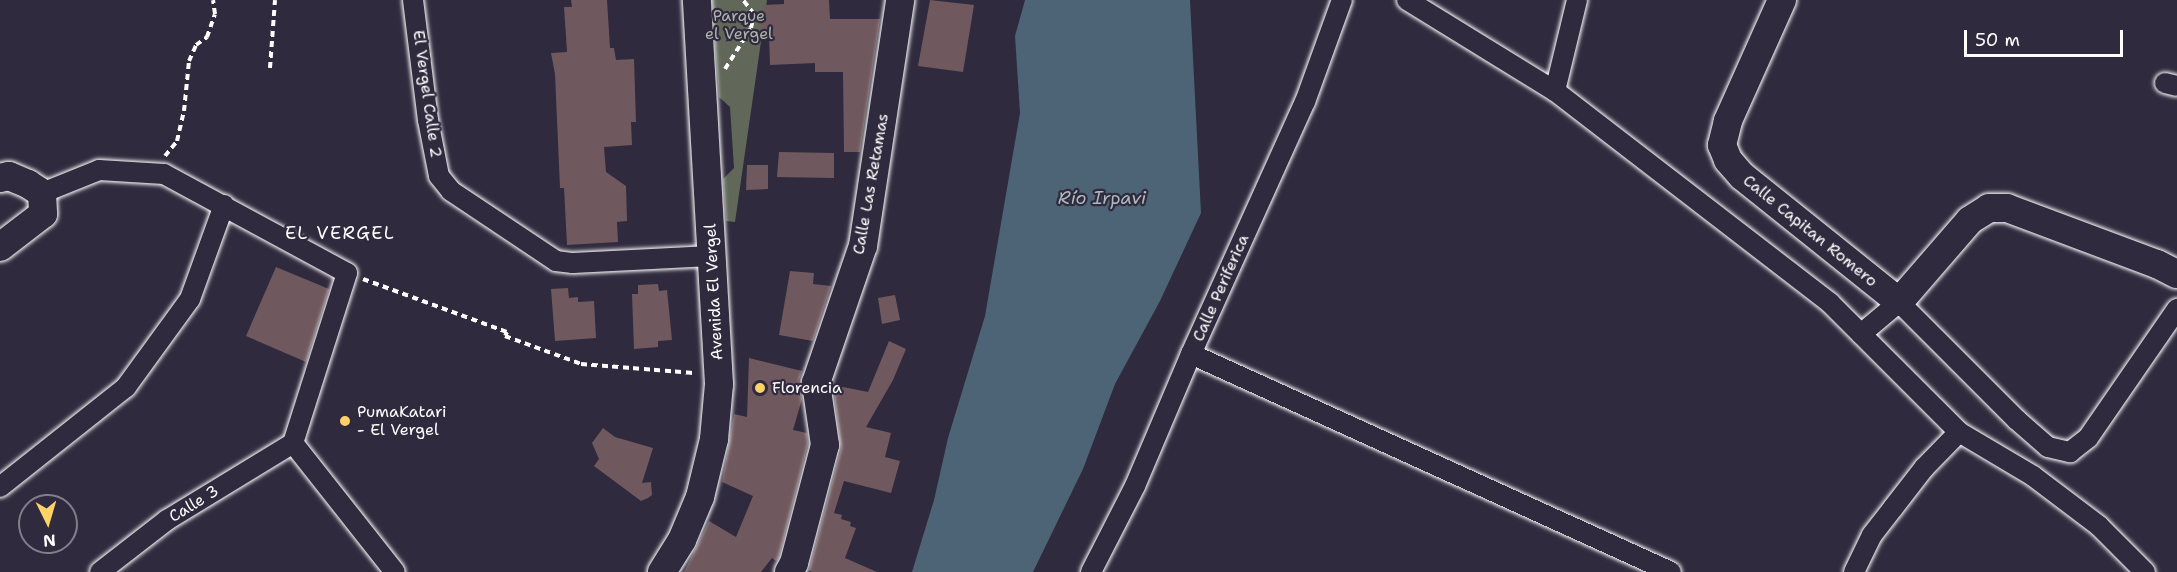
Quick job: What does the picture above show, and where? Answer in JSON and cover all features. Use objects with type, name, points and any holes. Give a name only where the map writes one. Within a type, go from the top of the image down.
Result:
[{"type":"street","name":"El Vergel Calle 2","points":[[413,0],[428,120],[439,176],[451,191],[556,261],[573,263],[711,256]]},
{"type":"street","name":"Avenida El Vergel","points":[[662,572],[682,540],[700,497],[714,439],[719,384],[697,0]]},
{"type":"street","name":"Calle Las Retamas","points":[[789,572],[794,562],[825,445],[816,383],[862,246],[900,0]]},
{"type":"street","name":"Calle Periferica","points":[[1091,572],[1135,486],[1191,354],[1305,102],[1342,0]]},
{"type":"street","points":[[1407,0],[1555,91],[1830,303],[1959,432],[2052,490],[2099,526],[2145,572]]},
{"type":"street","points":[[1555,91],[1577,0]]},
{"type":"street","name":"Calle Capitan Romero","points":[[1782,0],[1728,121],[1722,145],[1728,160],[1742,176],[1899,302]]},
{"type":"street","points":[[42,193],[99,170],[164,174],[347,273],[292,443],[395,572]]},
{"type":"street","points":[[0,178],[9,176],[28,183],[42,193]]},
{"type":"street","points":[[0,247],[43,214],[42,193]]},
{"type":"street","points":[[0,487],[126,387],[190,299],[224,205]]},
{"type":"street","points":[[1861,334],[1899,302],[1970,220],[1989,208],[2007,208],[2016,211],[2157,264],[2177,274]]},
{"type":"street","points":[[1899,302],[2016,420],[2048,447],[2070,452],[2088,438],[2177,309]]},
{"type":"street","points":[[1191,354],[1671,572]]},
{"type":"street","points":[[1854,572],[1872,536],[1893,508],[1924,468],[1959,432]]},
{"type":"street","name":"Calle 3","points":[[100,572],[167,520],[292,443]]},
{"type":"path","points":[[152,173],[177,141],[184,111],[189,61],[196,45],[207,37],[215,14],[213,0]]},
{"type":"path","points":[[270,68],[275,0]]},
{"type":"path","points":[[721,74],[751,28],[754,14],[743,0]]},
{"type":"path","points":[[347,273],[507,332],[505,336],[581,364],[693,371],[694,378]]},
{"type":"green space","name":"Parque el Vergel","points":[[712,0],[767,0],[735,222],[726,221],[723,179],[734,168],[730,107],[719,97]]},
{"type":"water","name":"Río Irpavi","points":[[1025,0],[1190,0],[1201,213],[1160,301],[1115,384],[1083,469],[1033,572],[912,572],[934,500],[948,438],[985,316],[1020,113],[1015,36]]},
{"type":"building","points":[[571,0],[607,0],[610,48],[614,48],[616,60],[634,59],[636,122],[631,122],[632,145],[604,147],[606,172],[626,186],[627,221],[617,222],[618,242],[567,245],[564,188],[560,188],[555,74],[551,53],[567,52],[564,7],[572,7]]},
{"type":"building","points":[[784,0],[829,0],[830,19],[880,19],[860,152],[844,152],[843,72],[815,72],[815,63],[770,65],[769,34],[760,33],[763,5],[784,4]]},
{"type":"building","points":[[930,0],[974,5],[963,72],[918,66]]},
{"type":"building","points":[[779,152],[834,153],[834,178],[777,177]]},
{"type":"building","points":[[747,165],[768,165],[768,189],[746,190]]},
{"type":"building","points":[[276,267],[329,289],[306,362],[246,336]]},
{"type":"building","points":[[790,271],[814,273],[813,284],[831,286],[813,341],[779,335]]},
{"type":"building","points":[[658,284],[659,291],[667,290],[672,340],[658,341],[658,347],[634,349],[632,294],[638,294],[638,285]]},
{"type":"building","points":[[568,288],[569,298],[578,297],[578,302],[594,301],[596,338],[555,341],[551,289]]},
{"type":"building","points":[[895,295],[900,320],[882,324],[878,298]]},
{"type":"building","points":[[889,341],[906,349],[893,380],[866,427],[891,433],[885,457],[900,461],[891,493],[844,481],[834,513],[842,515],[841,519],[851,522],[850,526],[856,528],[845,558],[877,572],[812,572],[809,570],[841,449],[833,385],[868,392]]},
{"type":"building","points":[[749,358],[802,371],[796,389],[800,390],[802,399],[793,430],[807,433],[808,444],[779,557],[776,561],[772,558],[761,572],[684,572],[709,521],[736,537],[753,496],[722,482],[734,414],[747,417]]},
{"type":"building","points":[[603,428],[615,437],[653,448],[642,483],[651,482],[652,495],[648,498],[641,501],[594,466],[599,459],[592,443]]},
{"type":"place","name":"Florencia","points":[[760,388]]},
{"type":"place","name":"PumaKatari - El Vergel","points":[[345,421]]},
{"type":"district","name":"EL VERGEL","points":[[340,233]]}]
